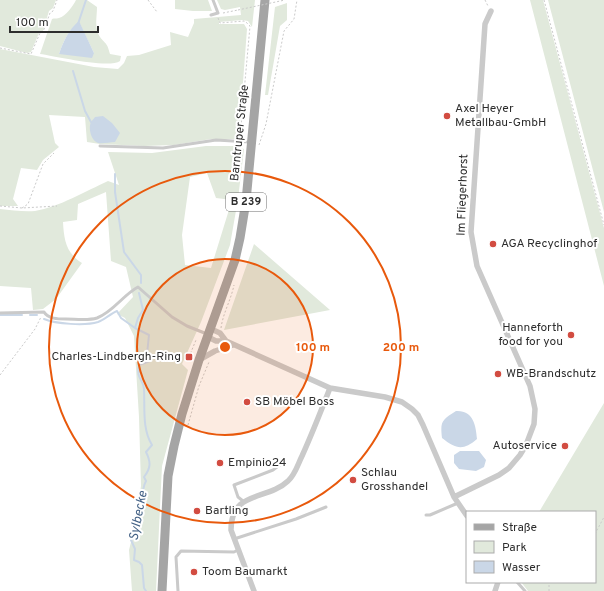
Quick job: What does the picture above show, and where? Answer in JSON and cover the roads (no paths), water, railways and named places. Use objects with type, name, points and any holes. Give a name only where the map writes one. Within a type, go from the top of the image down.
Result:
[{"type":"main road","name":"Barntruper Straße","points":[[162,591],[170,461],[182,414],[199,360],[228,282],[240,238],[246,201],[265,0]]},
{"type":"street","name":"Im Fliegerhorst","points":[[454,497],[499,475],[509,468],[526,445],[534,424],[535,409],[530,386],[477,266],[471,232],[485,24],[491,11]]},
{"type":"street","points":[[209,334],[220,333],[226,342]]},
{"type":"street","points":[[209,334],[216,341],[226,342],[330,388],[396,400],[412,409],[418,415],[423,425],[454,497],[466,515]]},
{"type":"street","points":[[199,360],[215,351],[233,345]]},
{"type":"street","points":[[254,591],[231,530],[233,514],[243,502],[280,488],[290,480],[311,437],[330,388]]},
{"type":"lane","points":[[210,15],[218,14],[213,0]]},
{"type":"lane","points":[[102,146],[163,148],[216,140],[251,142]]},
{"type":"lane","points":[[0,313],[44,312],[46,315],[57,319],[95,319],[102,316],[130,291],[138,287],[172,316],[187,326],[209,334]]},
{"type":"lane","points":[[243,502],[238,497],[234,486],[273,470],[281,464]]},
{"type":"lane","points":[[426,515],[430,515],[458,503]]},
{"type":"lane","points":[[234,539],[296,520],[326,507]]},
{"type":"lane","points":[[178,591],[176,557],[181,551],[234,552],[238,550]]},
{"type":"lane","points":[[518,583],[525,591]]},
{"type":"water","points":[[79,21],[94,53],[92,58],[59,54],[67,36]]},
{"type":"water","points":[[103,116],[112,123],[120,133],[115,142],[98,143],[92,137],[90,128],[91,122],[95,117]]},
{"type":"water","points":[[456,411],[462,411],[470,416],[476,429],[477,439],[463,447],[451,444],[442,438],[441,428],[443,422]]},
{"type":"water","points":[[460,451],[479,451],[486,460],[484,467],[476,471],[459,469],[454,463],[454,455]]},
{"type":"waterway","name":"Sylbecke","points":[[78,24],[86,0]]},
{"type":"waterway","name":"Sylbecke","points":[[73,71],[85,111],[91,122]]},
{"type":"waterway","name":"Sylbecke","points":[[115,174],[115,192],[124,252],[141,275],[141,283]]},
{"type":"waterway","name":"Sylbecke","points":[[139,293],[143,310],[138,318],[135,328],[149,335],[147,354],[150,361],[139,365],[138,374],[144,389],[145,425],[152,445],[146,452],[150,465],[144,477],[146,481],[143,491],[142,508],[136,522],[137,536],[131,540],[135,549],[134,560],[142,565],[144,588],[146,591]]},
{"type":"waterway","points":[[44,319],[71,324],[86,324],[100,321],[117,311],[121,318],[135,328]]},
{"type":"waterway","points":[[0,315],[22,315]]},
{"type":"waterway","points":[[30,315],[37,315]]},
{"type":"place","name":"Axel Heyer Metallbau-GmbH","points":[[447,116]]},
{"type":"place","name":"AGA Recyclinghof","points":[[493,244]]},
{"type":"place","name":"Hanneforth food for you","points":[[571,335]]},
{"type":"place","name":"Charles-Lindbergh-Ring","points":[[189,357]]},
{"type":"place","name":"WB-Brandschutz","points":[[498,374]]},
{"type":"place","name":"SB Möbel Boss","points":[[247,402]]},
{"type":"place","name":"Autoservice","points":[[565,446]]},
{"type":"place","name":"Empinio24","points":[[220,463]]},
{"type":"place","name":"Schlau Grosshandel","points":[[353,480]]},
{"type":"place","name":"Bartling","points":[[197,511]]},
{"type":"place","name":"Toom Baumarkt","points":[[194,572]]}]
